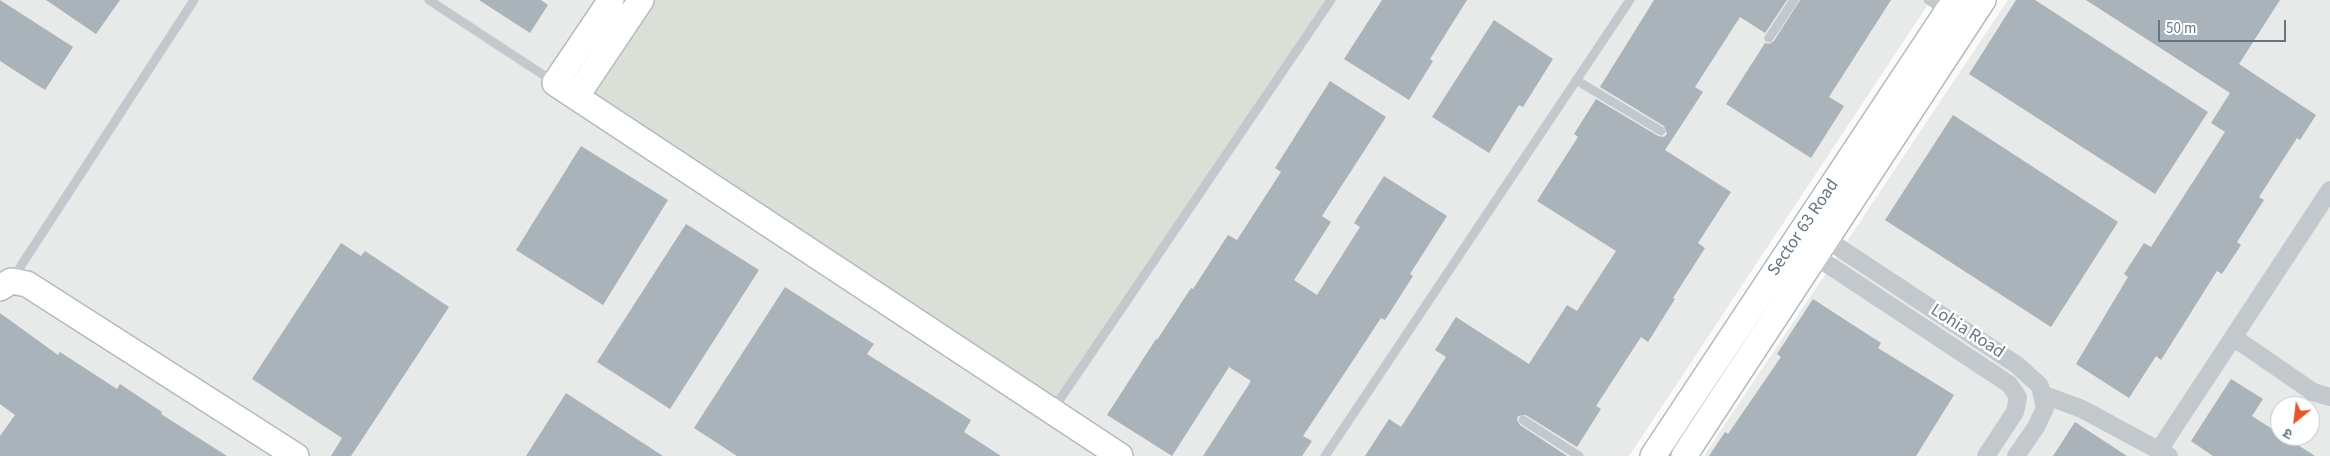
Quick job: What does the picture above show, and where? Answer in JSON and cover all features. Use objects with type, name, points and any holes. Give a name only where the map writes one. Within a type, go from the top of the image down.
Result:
[{"type":"street","points":[[611,0],[555,83],[1120,456]]},
{"type":"street","points":[[576,97],[641,0]]},
{"type":"street","name":"Sector 63 Road","points":[[1684,456],[1983,0]]},
{"type":"street","name":"Sector 63 Road","points":[[1652,456],[1800,234],[1943,4]]},
{"type":"street","points":[[2042,394],[2082,409],[2164,453],[2232,337],[2330,190]]},
{"type":"street","points":[[1800,234],[1821,247]]},
{"type":"street","name":"Lohia Road","points":[[1821,247],[2017,365],[2040,386],[2042,394]]},
{"type":"street","name":"Lohia Road","points":[[1821,247],[2009,384],[2018,397],[2015,412],[1986,456]]},
{"type":"street","points":[[6,284],[26,284],[296,456]]},
{"type":"street","points":[[2232,337],[2313,392],[2330,397]]},
{"type":"street","points":[[2016,456],[2036,427],[2045,408],[2042,394]]},
{"type":"lane","points":[[6,284],[194,0]]},
{"type":"lane","points":[[429,0],[555,83]]},
{"type":"lane","points":[[1052,411],[1331,0]]},
{"type":"lane","points":[[1326,456],[1630,0]]},
{"type":"lane","points":[[1769,38],[1794,0]]},
{"type":"lane","points":[[1576,80],[1661,131]]},
{"type":"lane","points":[[1523,420],[1578,456]]},
{"type":"shaded area","points":[[0,0],[1931,0],[1629,456],[0,456]]},
{"type":"shaded area","points":[[614,0],[1331,0],[1052,411],[555,83]]},
{"type":"shaded area","points":[[2008,0],[2330,0],[2330,456],[1704,456]]},
{"type":"building","points":[[0,0],[73,47],[45,90],[0,61]]},
{"type":"building","points":[[46,0],[120,0],[96,34]]},
{"type":"building","points":[[479,0],[541,0],[548,5],[530,33]]},
{"type":"building","points":[[1382,0],[1467,0],[1430,59],[1433,61],[1409,100],[1344,59]]},
{"type":"building","points":[[1654,0],[1787,0],[1765,33],[1740,17],[1695,87],[1703,92],[1665,150],[1731,192],[1698,243],[1705,248],[1648,342],[1641,337],[1596,406],[1601,409],[1577,447],[1526,415],[1518,416],[1517,420],[1520,425],[1567,456],[1365,456],[1389,419],[1401,427],[1446,357],[1435,350],[1456,317],[1529,364],[1567,305],[1577,311],[1616,251],[1537,201],[1578,137],[1574,134],[1596,99],[1658,136],[1664,137],[1667,134],[1664,126],[1600,87]]},
{"type":"building","points":[[1800,0],[1891,0],[1829,97],[1844,106],[1811,158],[1726,104],[1765,43],[1769,44],[1774,41]]},
{"type":"building","points":[[2016,0],[2035,0],[2208,112],[2155,194],[1969,74]]},
{"type":"building","points":[[2086,0],[2280,0],[2239,64],[2316,115],[2300,140],[2297,138],[2259,197],[2264,200],[2237,242],[2241,245],[2222,274],[2217,271],[2161,360],[2156,356],[2129,398],[2076,364],[2128,277],[2124,274],[2144,243],[2151,247],[2225,132],[2211,123],[2230,93]]},
{"type":"building","points":[[1494,20],[1553,59],[1523,107],[1519,105],[1489,153],[1432,117]]},
{"type":"building","points":[[1330,81],[1386,117],[1322,216],[1331,222],[1294,280],[1317,295],[1360,227],[1354,223],[1384,176],[1447,216],[1410,274],[1413,276],[1385,320],[1381,318],[1303,436],[1312,441],[1302,456],[1203,456],[1251,381],[1229,367],[1172,456],[1107,415],[1156,339],[1191,288],[1193,289],[1228,235],[1237,240],[1281,172],[1275,168]]},
{"type":"building","points":[[1953,115],[2118,222],[2051,327],[1885,220]]},
{"type":"building","points":[[581,146],[668,200],[603,305],[516,250]]},
{"type":"building","points":[[686,224],[759,270],[670,409],[597,362]]},
{"type":"building","points":[[341,243],[361,256],[365,251],[449,307],[351,456],[331,456],[342,438],[252,379]]},
{"type":"building","points":[[785,287],[874,344],[867,354],[971,420],[964,432],[1001,456],[737,456],[694,428]]},
{"type":"building","points":[[1813,299],[1881,343],[1878,348],[1954,395],[1916,456],[1709,456],[1725,432],[1728,434],[1781,357],[1777,354]]},
{"type":"building","points":[[0,313],[58,355],[60,352],[117,389],[120,384],[162,412],[161,414],[227,456],[0,456],[0,436],[15,415],[0,404]]},
{"type":"building","points":[[2231,379],[2263,399],[2252,416],[2270,428],[2270,446],[2300,446],[2315,456],[2213,456],[2191,441]]},
{"type":"building","points":[[566,393],[663,456],[526,456]]},
{"type":"building","points":[[2075,422],[2127,456],[2053,456]]}]
